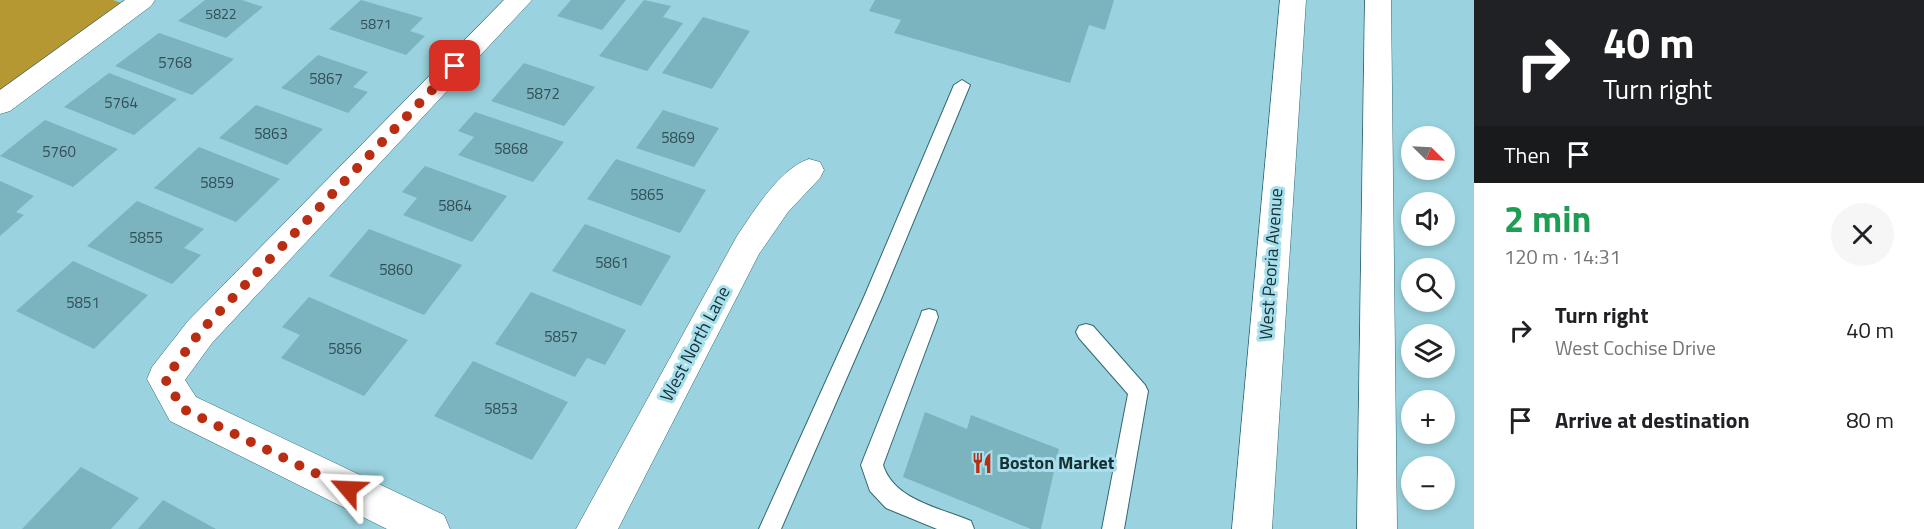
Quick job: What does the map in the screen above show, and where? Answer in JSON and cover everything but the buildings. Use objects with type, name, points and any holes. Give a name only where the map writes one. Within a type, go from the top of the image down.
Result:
[{"type":"street","points":[[430,529],[183,409],[165,379],[200,332],[519,0]]},
{"type":"street","name":"West Peoria Avenue","points":[[1252,529],[1293,0]]},
{"type":"street","points":[[1377,529],[1378,0]]},
{"type":"street","points":[[0,104],[129,2]]},
{"type":"street","name":"West North Lane","points":[[596,529],[748,245],[777,203],[809,171]]},
{"type":"lane","points":[[770,529],[878,286],[962,85]]},
{"type":"lane","points":[[929,317],[872,465],[878,484],[894,500],[963,529]]},
{"type":"lane","points":[[1086,333],[1138,392],[1113,529]]},
{"type":"shaded area","points":[[0,0],[113,0],[133,7],[0,104]]},
{"type":"place","name":"Boston Market","points":[[982,463]]},
{"type":"route","points":[[348,489],[183,409],[165,379],[200,332],[455,66]]}]
